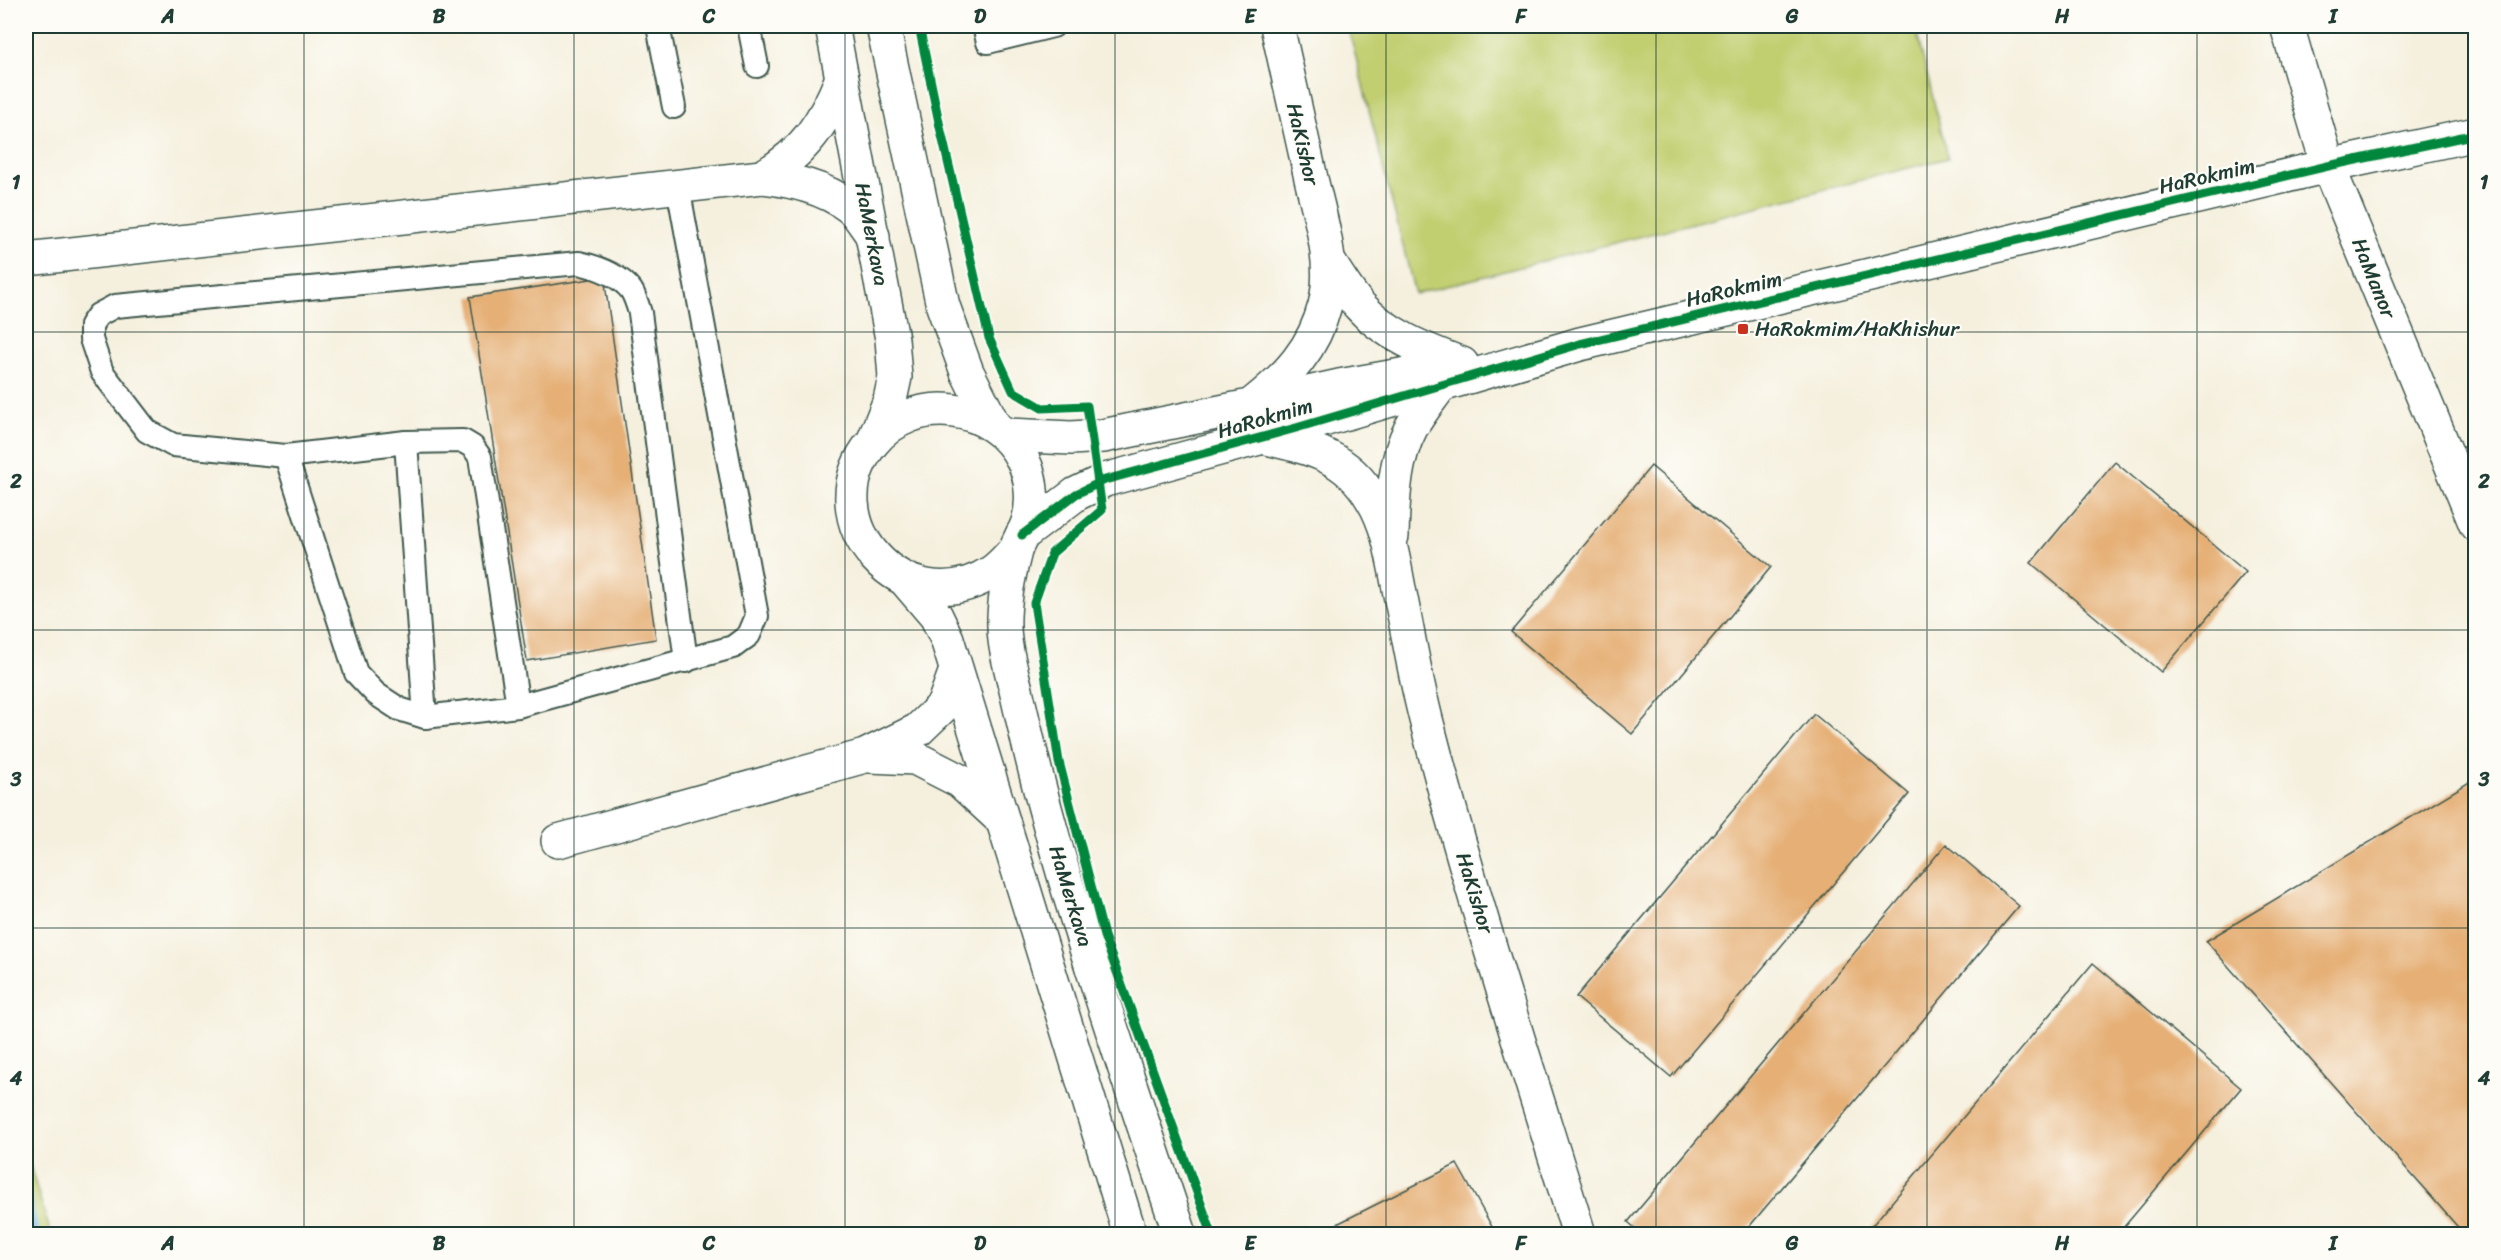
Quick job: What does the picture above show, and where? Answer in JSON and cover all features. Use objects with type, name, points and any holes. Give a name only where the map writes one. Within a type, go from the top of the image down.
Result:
[{"type":"street","name":"HaMerkava","points":[[832,26],[892,339],[894,377],[890,400],[873,441]]},
{"type":"street","points":[[883,26],[943,306],[967,372],[1000,430],[1023,460],[1032,490],[1028,521],[1019,542],[993,571],[966,585],[934,588],[907,582]]},
{"type":"street","name":"HaKishor","points":[[1250,406],[1283,380],[1315,332],[1326,303],[1329,262],[1277,26]]},
{"type":"street","name":"HaManor","points":[[2287,26],[2328,166],[2475,525]]},
{"type":"street","points":[[762,177],[783,165],[813,134],[829,111],[842,78]]},
{"type":"street","name":"HaRokmim","points":[[1019,542],[1076,494],[1105,480],[1262,438],[1451,375],[2328,166],[2475,134]]},
{"type":"street","points":[[27,259],[762,177],[794,181],[826,192],[851,208],[873,236]]},
{"type":"street","name":"HaKishor","points":[[1329,262],[1359,306],[1391,332],[1420,348],[1451,375],[1411,428],[1401,455],[1394,496],[1391,547]]},
{"type":"street","name":"HaRokmim","points":[[1000,430],[1071,438],[1103,436],[1338,386],[1451,375]]},
{"type":"street","points":[[1000,430],[980,417],[950,409],[920,411],[894,423],[873,441],[859,465],[852,492],[855,520],[866,546],[884,567],[907,582],[936,616],[947,639],[1000,818],[1130,1234]]},
{"type":"street","name":"HaKishor","points":[[1262,438],[1305,447],[1328,456],[1353,473],[1373,500],[1391,547],[1421,701],[1449,809],[1579,1234]]},
{"type":"street","name":"HaMerkava","points":[[1019,542],[1005,603],[1004,638],[1029,748],[1070,901],[1180,1234]]},
{"type":"street","points":[[558,841],[865,756],[918,730],[943,706],[956,670]]},
{"type":"street","points":[[865,756],[915,758],[960,781],[1000,818]]},
{"type":"lane","points":[[658,26],[674,106]]},
{"type":"lane","points":[[749,26],[757,66]]},
{"type":"lane","points":[[984,26],[988,42],[1053,26]]},
{"type":"lane","points":[[286,456],[356,673],[375,694],[399,709],[425,717],[518,706],[733,647],[749,635],[757,616],[678,187]]},
{"type":"lane","points":[[518,706],[480,457],[473,447],[463,441],[406,442],[286,456],[172,445],[147,431],[102,372],[92,339],[91,325],[98,315],[115,306],[579,263],[596,267],[613,276],[631,291],[640,313],[686,661]]},
{"type":"lane","points":[[406,442],[425,717]]},
{"type":"green space","points":[[1348,26],[1915,26],[1948,158],[1415,294]]},
{"type":"green space","points":[[26,1153],[51,1234],[26,1234]]},
{"type":"building","points":[[604,277],[656,639],[527,661],[470,297]]},
{"type":"building","points":[[2115,462],[2246,572],[2161,672],[2031,563]]},
{"type":"building","points":[[1651,466],[1771,567],[1632,734],[1511,632]]},
{"type":"building","points":[[1814,714],[1909,794],[1671,1077],[1576,997]]},
{"type":"building","points":[[2476,778],[2476,1234],[2464,1234],[2206,941]]},
{"type":"building","points":[[1946,844],[2019,906],[1743,1234],[1642,1234],[1628,1222]]},
{"type":"building","points":[[2093,963],[2241,1088],[2118,1234],[1865,1234]]},
{"type":"building","points":[[1457,1164],[1496,1234],[1317,1234]]},
{"type":"waterway","points":[[26,1198],[33,1234]]},
{"type":"cycle path","points":[[919,26],[989,338],[1013,391],[1042,408],[1087,406],[1102,510],[1052,553],[1034,603],[1059,762],[1104,936],[1212,1234]]},
{"type":"cycle path","points":[[1022,535],[1076,494],[1105,480],[1296,428],[1580,344],[2328,166],[2476,134]]},
{"type":"place","name":"HaRokmim/HaKhishur","points":[[1743,329]]}]
